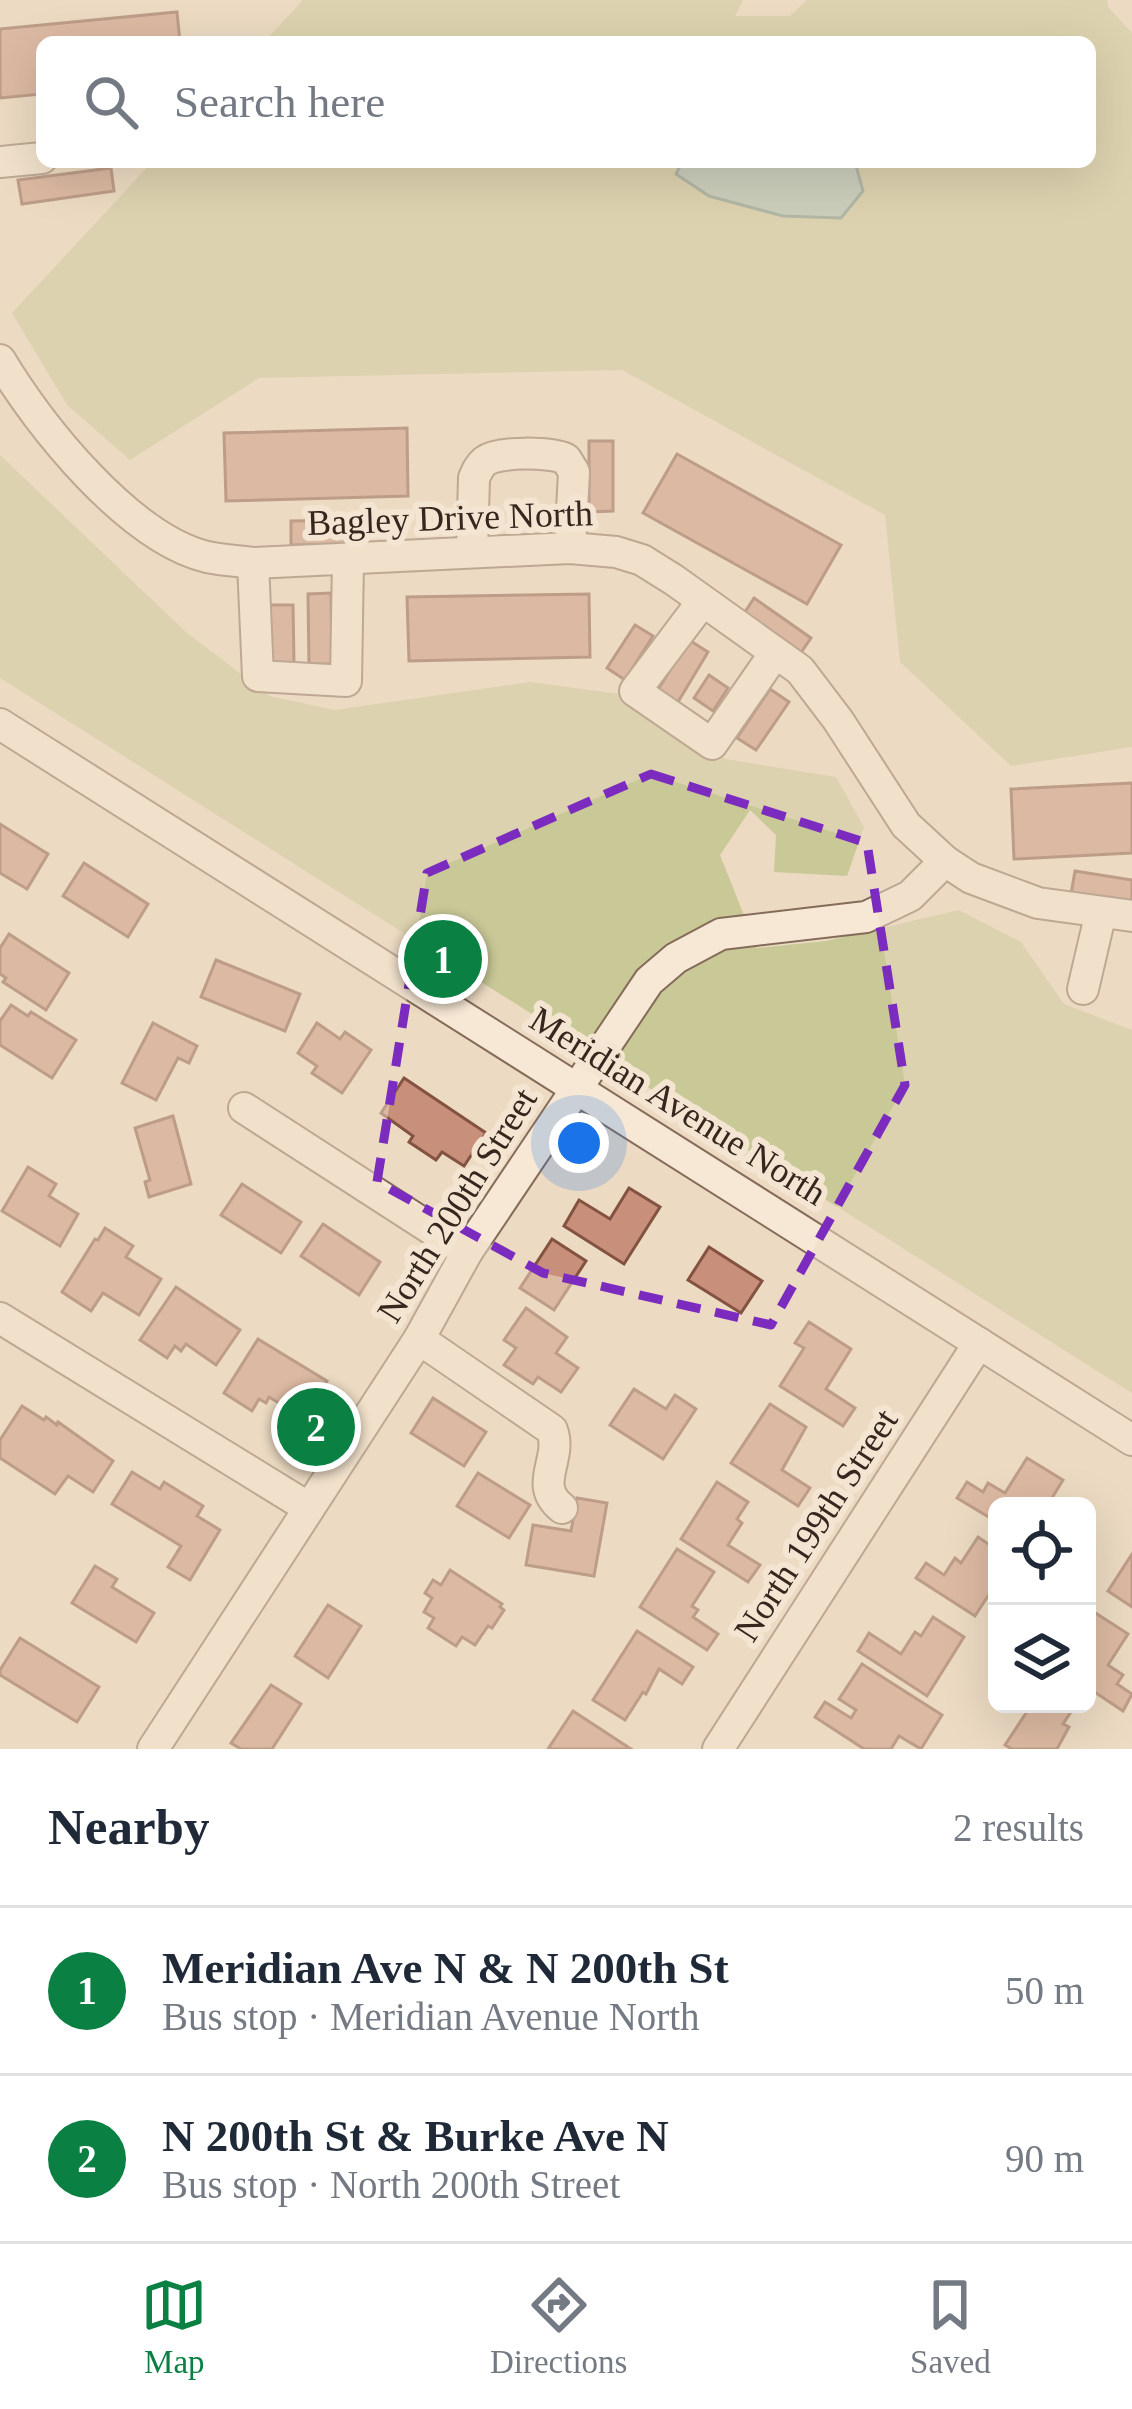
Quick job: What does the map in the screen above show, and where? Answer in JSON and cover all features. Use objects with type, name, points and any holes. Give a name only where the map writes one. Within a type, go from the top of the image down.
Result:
[{"type":"street","points":[[0,162],[36,159]]},
{"type":"street","name":"Bagley Drive North","points":[[0,360],[46,429],[78,465],[141,521],[204,556],[253,563],[570,548],[616,552],[642,560],[800,670],[906,825],[945,861],[971,878],[1038,903],[1116,914]]},
{"type":"street","points":[[472,551],[474,478],[479,467],[495,456],[546,454],[566,459],[574,472],[570,548]]},
{"type":"street","points":[[253,563],[258,676],[346,681],[348,559]]},
{"type":"street","points":[[702,602],[635,691],[712,744],[775,653]]},
{"type":"street","name":"Meridian Avenue North","points":[[0,724],[1132,1440]]},
{"type":"street","name":"North 200th Street","points":[[153,1749],[419,1339],[467,1252],[649,981],[676,958],[721,934],[866,917],[910,896],[945,861]]},
{"type":"street","points":[[1083,989],[1116,914]]},
{"type":"street","points":[[244,1108],[467,1252]]},
{"type":"street","points":[[0,1318],[309,1508]]},
{"type":"street","points":[[419,1339],[552,1430],[556,1442],[548,1486],[551,1499],[562,1508]]},
{"type":"street","name":"North 199th Street","points":[[718,1749],[980,1343]]},
{"type":"highlighted area","points":[[651,774],[867,843],[905,1085],[771,1325],[543,1273],[377,1182],[427,873]]},
{"type":"shaded area","points":[[303,0],[743,0],[735,16],[790,16],[807,0],[1107,0],[1132,33],[1132,747],[1011,766],[900,662],[885,515],[622,370],[259,378],[130,460],[67,405],[12,313],[146,168],[1096,168],[1096,36],[270,36]]},
{"type":"shaded area","points":[[679,168],[857,168],[863,191],[841,218],[783,216],[709,196],[676,174]]},
{"type":"shaded area","points":[[0,455],[186,632],[270,696],[335,710],[530,682],[635,696],[726,759],[836,777],[864,827],[847,876],[774,872],[776,835],[750,810],[720,855],[757,948],[826,941],[959,910],[1021,942],[1064,1004],[1132,1030],[1132,1393],[0,678]]},
{"type":"building","points":[[177,12],[179,36],[36,36],[36,95],[0,98],[0,29]]},
{"type":"building","points":[[111,168],[114,191],[22,204],[18,180]]},
{"type":"building","points":[[407,428],[408,496],[226,501],[224,433]]},
{"type":"building","points":[[589,441],[613,441],[613,511],[589,512]]},
{"type":"building","points":[[677,454],[841,545],[807,604],[643,513]]},
{"type":"building","points":[[361,520],[362,544],[291,545],[291,521]]},
{"type":"building","points":[[331,593],[332,664],[309,664],[308,594]]},
{"type":"building","points":[[589,594],[590,657],[409,661],[407,597]]},
{"type":"building","points":[[754,598],[811,638],[798,657],[741,618]]},
{"type":"building","points":[[270,605],[293,605],[294,663],[271,664]]},
{"type":"building","points":[[635,625],[653,636],[625,680],[607,668]]},
{"type":"building","points":[[689,640],[708,652],[672,712],[652,699]]},
{"type":"building","points":[[709,675],[728,688],[713,711],[694,698]]},
{"type":"building","points":[[770,689],[789,702],[756,750],[737,738]]},
{"type":"building","points":[[1132,783],[1132,853],[1014,859],[1011,789]]},
{"type":"building","points":[[0,824],[48,854],[27,889],[0,873]]},
{"type":"building","points":[[84,863],[148,904],[128,937],[63,896]]},
{"type":"building","points":[[1075,871],[1132,880],[1132,904],[1071,894]]},
{"type":"building","points":[[9,934],[69,973],[46,1010],[3,982],[0,948]]},
{"type":"building","points":[[216,960],[300,994],[285,1031],[201,997]]},
{"type":"building","points":[[11,1005],[76,1040],[52,1078],[0,1045],[0,1021]]},
{"type":"building","points":[[153,1023],[197,1046],[189,1063],[178,1058],[156,1100],[122,1083]]},
{"type":"building","points":[[317,1023],[340,1039],[345,1032],[371,1050],[342,1093],[312,1073],[317,1066],[298,1053]]},
{"type":"building","points":[[404,1078],[486,1133],[464,1166],[442,1152],[436,1160],[409,1142],[413,1136],[381,1113]]},
{"type":"building","points":[[173,1116],[191,1184],[149,1197],[145,1182],[150,1180],[135,1128]]},
{"type":"building","points":[[28,1167],[56,1184],[49,1196],[78,1214],[60,1246],[2,1211]]},
{"type":"building","points":[[242,1184],[301,1222],[281,1253],[221,1215]]},
{"type":"building","points":[[629,1188],[660,1207],[624,1264],[564,1226],[579,1200],[610,1219]]},
{"type":"building","points":[[323,1224],[380,1262],[359,1295],[301,1256]]},
{"type":"building","points":[[105,1228],[133,1246],[126,1257],[161,1279],[139,1315],[103,1293],[91,1311],[62,1292]]},
{"type":"building","points":[[552,1239],[586,1261],[554,1310],[520,1288]]},
{"type":"building","points":[[709,1247],[762,1281],[741,1313],[688,1280]]},
{"type":"building","points":[[176,1287],[240,1330],[216,1365],[186,1344],[181,1351],[175,1346],[167,1358],[140,1340]]},
{"type":"building","points":[[526,1308],[567,1337],[556,1353],[578,1368],[561,1392],[538,1377],[533,1384],[504,1365],[516,1348],[504,1340]]},
{"type":"building","points":[[809,1322],[851,1349],[826,1389],[855,1408],[843,1426],[780,1386],[804,1348],[795,1343]]},
{"type":"building","points":[[258,1339],[327,1381],[304,1418],[269,1397],[266,1403],[259,1399],[252,1411],[224,1393]]},
{"type":"building","points":[[634,1389],[666,1409],[675,1395],[696,1409],[663,1459],[610,1425]]},
{"type":"building","points":[[433,1398],[486,1432],[464,1466],[411,1433]]},
{"type":"building","points":[[770,1404],[806,1427],[782,1470],[810,1488],[798,1506],[731,1463]]},
{"type":"building","points":[[22,1406],[44,1420],[58,1422],[113,1461],[93,1492],[68,1476],[55,1494],[0,1458],[0,1440]]},
{"type":"building","points":[[1027,1458],[1063,1480],[1053,1497],[988,1497],[988,1517],[957,1498],[967,1482],[983,1492],[988,1483],[1005,1493]]},
{"type":"building","points":[[132,1472],[160,1489],[164,1482],[203,1506],[197,1516],[220,1530],[190,1580],[168,1567],[181,1546],[112,1504]]},
{"type":"building","points":[[478,1473],[530,1505],[509,1538],[457,1506]]},
{"type":"building","points":[[717,1482],[748,1502],[728,1545],[760,1565],[748,1582],[681,1539]]},
{"type":"building","points":[[577,1498],[607,1503],[594,1576],[526,1565],[533,1525],[571,1531]]},
{"type":"building","points":[[978,1537],[988,1544],[988,1596],[975,1616],[916,1578],[926,1563],[944,1575],[955,1558],[961,1563]]},
{"type":"building","points":[[677,1549],[714,1572],[692,1606],[698,1610],[693,1617],[718,1634],[707,1650],[640,1607]]},
{"type":"building","points":[[1132,1554],[1132,1607],[1108,1591]]},
{"type":"building","points":[[95,1566],[117,1579],[112,1587],[154,1613],[136,1642],[72,1603]]},
{"type":"building","points":[[450,1570],[502,1604],[504,1610],[475,1645],[462,1637],[456,1646],[428,1628],[434,1618],[424,1612],[432,1598],[425,1593],[433,1580],[441,1585]]},
{"type":"building","points":[[328,1605],[361,1626],[328,1678],[295,1656]]},
{"type":"building","points":[[1096,1613],[1128,1634],[1108,1665],[1123,1675],[1117,1684],[1132,1694],[1123,1711],[1096,1693]]},
{"type":"building","points":[[933,1617],[964,1637],[927,1696],[858,1651],[869,1633],[901,1654],[915,1632],[921,1636]]},
{"type":"building","points":[[637,1631],[693,1667],[682,1684],[659,1669],[625,1720],[593,1700]]},
{"type":"building","points":[[20,1638],[99,1687],[77,1722],[0,1675]]},
{"type":"building","points":[[862,1664],[942,1715],[921,1749],[899,1736],[891,1749],[864,1749],[815,1717],[825,1702],[851,1718],[856,1710],[839,1699]]},
{"type":"building","points":[[271,1685],[301,1704],[272,1749],[241,1749],[231,1743]]},
{"type":"building","points":[[573,1711],[631,1749],[548,1749]]},
{"type":"building","points":[[1026,1713],[1070,1713],[1063,1724],[1069,1727],[1057,1749],[1005,1745]]},
{"type":"place","name":"Meridian Ave N & N 200th St","points":[[443,959]]},
{"type":"place","name":"N 200th St & Burke Ave N","points":[[316,1427]]}]
